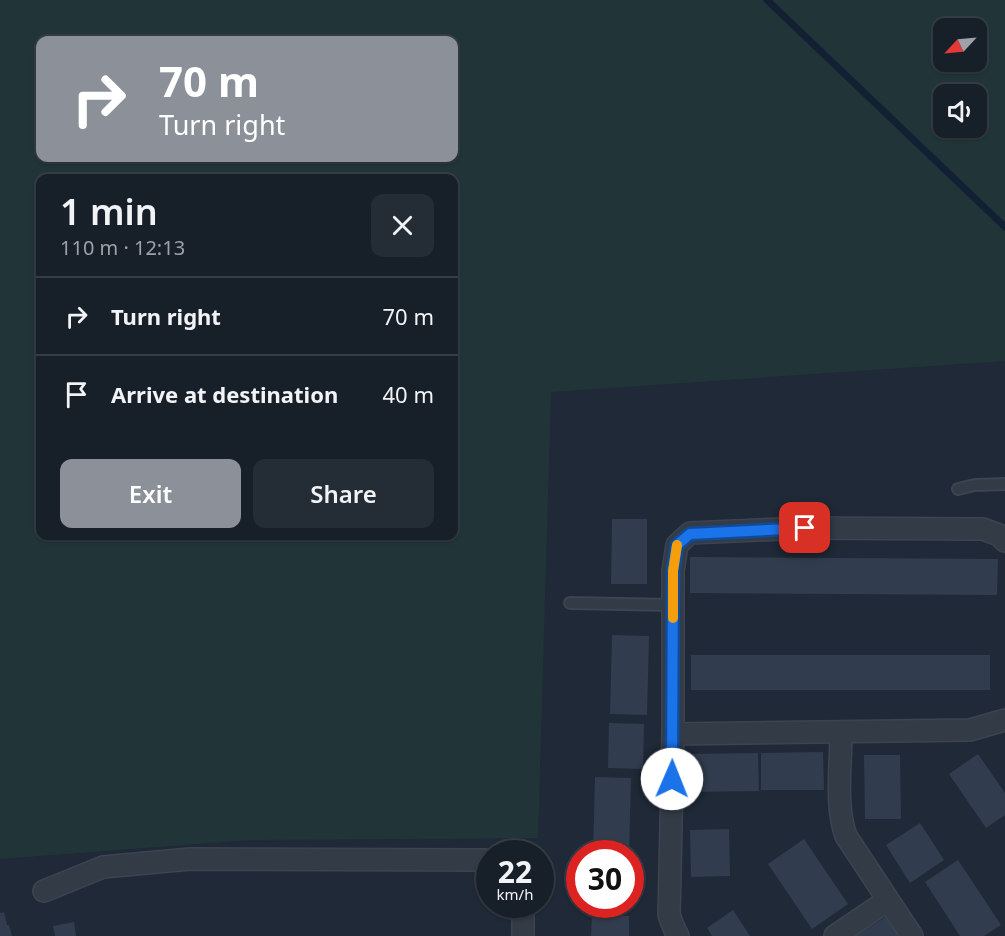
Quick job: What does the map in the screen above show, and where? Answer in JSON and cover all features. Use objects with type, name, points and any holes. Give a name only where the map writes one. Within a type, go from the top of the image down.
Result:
[{"type":"street","points":[[678,936],[669,915],[673,734],[673,571],[677,545],[690,534],[805,528],[982,529],[1003,534]]},
{"type":"street","points":[[673,734],[970,730],[1005,720]]},
{"type":"street","points":[[841,732],[840,805],[846,836],[912,936]]},
{"type":"street","points":[[44,891],[103,867],[190,859],[476,860]]},
{"type":"street","points":[[835,936],[888,900]]},
{"type":"street","points":[[523,918],[523,936]]},
{"type":"lane","points":[[958,489],[975,485],[1005,484]]},
{"type":"lane","points":[[570,603],[673,605]]},
{"type":"green space","points":[[0,0],[1005,0],[1005,361],[551,392],[538,838],[250,840],[0,859]]},
{"type":"building","points":[[612,519],[647,519],[647,584],[611,584]]},
{"type":"building","points":[[690,557],[998,559],[997,595],[690,593]]},
{"type":"building","points":[[612,635],[649,636],[647,715],[610,714]]},
{"type":"building","points":[[691,655],[990,655],[990,690],[691,690]]},
{"type":"building","points":[[609,723],[644,724],[643,769],[608,768]]},
{"type":"building","points":[[823,752],[824,790],[761,790],[761,753]]},
{"type":"building","points":[[758,753],[759,791],[687,792],[687,754]]},
{"type":"building","points":[[978,754],[1005,793],[1005,815],[986,828],[949,774]]},
{"type":"building","points":[[864,755],[900,755],[901,819],[865,819]]},
{"type":"building","points":[[595,777],[631,778],[629,840],[593,840]]},
{"type":"building","points":[[920,823],[944,860],[910,883],[886,845]]},
{"type":"building","points":[[729,829],[730,876],[691,877],[690,830]]},
{"type":"building","points":[[804,839],[848,904],[812,929],[768,864]]},
{"type":"building","points":[[958,860],[1001,925],[984,936],[960,936],[925,882]]},
{"type":"building","points":[[733,910],[750,936],[712,936],[707,928]]},
{"type":"building","points":[[4,912],[12,936],[0,936],[0,913]]},
{"type":"building","points":[[887,916],[899,936],[856,936]]},
{"type":"building","points":[[592,918],[629,918],[629,936],[591,936]]},
{"type":"building","points":[[74,922],[76,936],[55,936],[53,926]]},
{"type":"waterway","points":[[767,0],[1005,227]]},
{"type":"slow traffic","points":[[673,618],[673,571],[677,545]]},
{"type":"route","points":[[672,779],[673,571],[677,545],[690,534],[805,528]]}]
